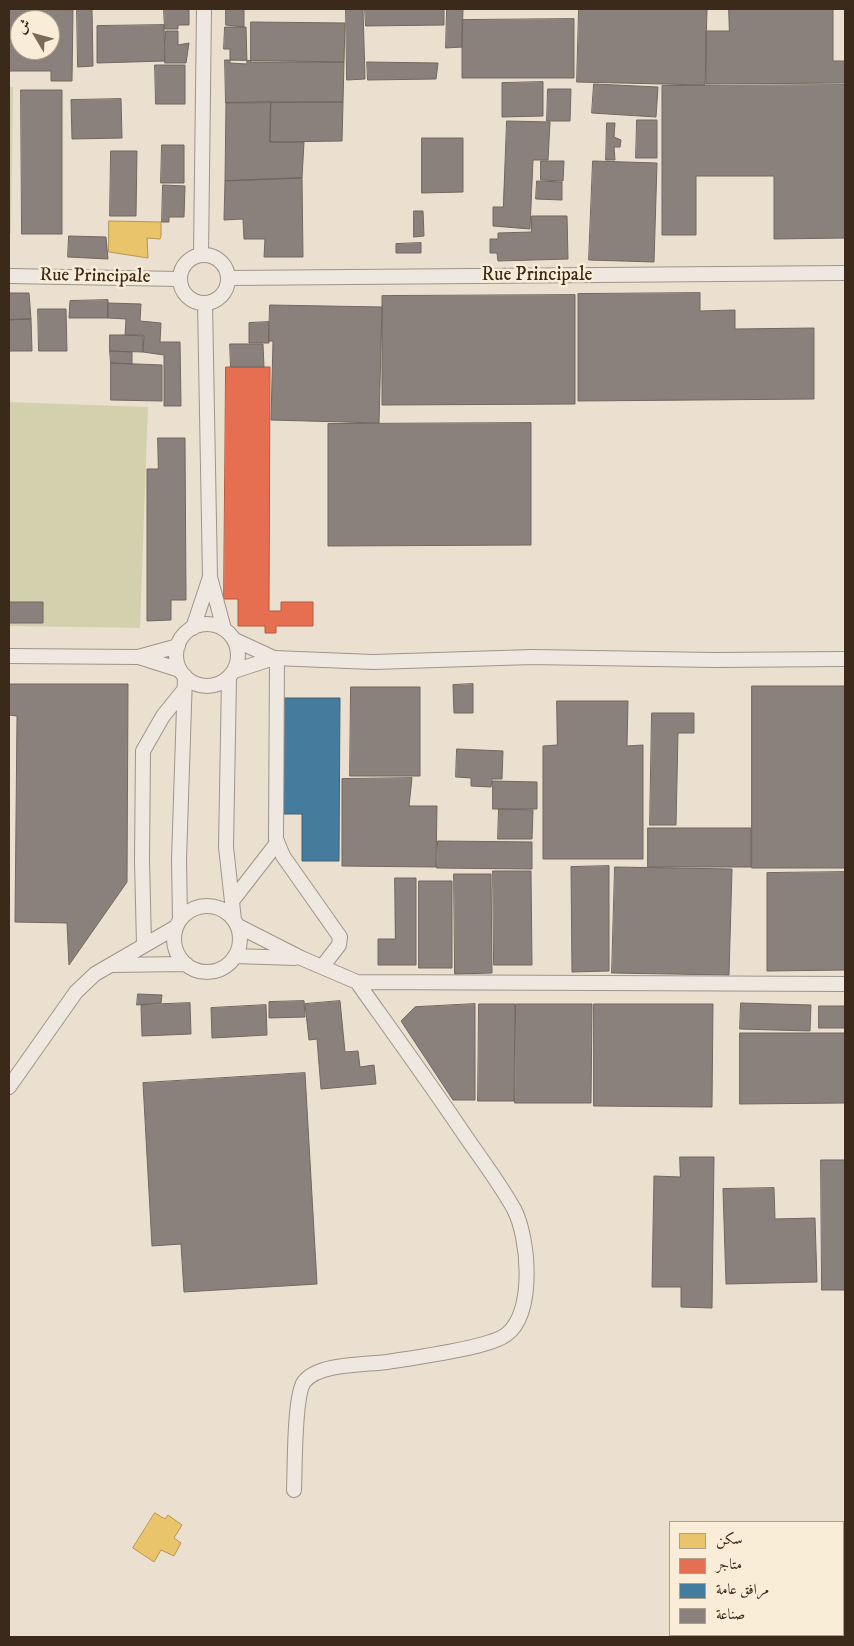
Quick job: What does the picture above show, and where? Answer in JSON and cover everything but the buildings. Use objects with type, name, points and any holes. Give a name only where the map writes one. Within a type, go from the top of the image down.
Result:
[{"type":"street","points":[[201,255],[204,9]]},
{"type":"street","points":[[201,255],[209,256],[223,264],[228,278],[224,293],[216,300],[205,303],[188,296],[180,279],[186,263],[201,255]]},
{"type":"street","name":"Rue Principale","points":[[228,278],[845,273]]},
{"type":"street","name":"Rue Principale","points":[[9,276],[180,279]]},
{"type":"street","points":[[205,303],[210,577],[224,629]]},
{"type":"street","points":[[193,628],[210,577]]},
{"type":"street","points":[[235,640],[239,656],[231,675],[226,847],[232,901],[240,942],[235,956],[230,963],[215,971],[200,971],[186,964],[180,958],[175,943],[178,924],[183,679],[176,654],[186,632],[193,628],[209,624],[224,629],[235,640],[275,658],[373,662],[532,658],[845,659]]},
{"type":"street","points":[[9,656],[138,657],[178,646]]},
{"type":"street","points":[[138,657],[183,679],[206,686],[222,683],[231,675],[275,658]]},
{"type":"street","points":[[275,658],[277,844],[340,937],[336,949],[322,967]]},
{"type":"street","points":[[144,945],[142,860],[143,751],[183,679]]},
{"type":"street","points":[[232,901],[277,844]]},
{"type":"street","points":[[9,1087],[76,992],[94,974],[178,924],[192,910],[207,906],[223,909],[236,923],[300,958],[357,982],[845,984]]},
{"type":"street","points":[[235,956],[300,958]]},
{"type":"street","points":[[110,964],[186,964]]},
{"type":"street","points":[[294,1490],[299,1394],[308,1377],[318,1372],[343,1366],[423,1356],[500,1340],[513,1330],[523,1310],[526,1249],[514,1210],[449,1111],[357,982]]},
{"type":"shaded area","points":[[9,87],[13,87],[11,233],[9,233]]},
{"type":"shaded area","points":[[9,402],[148,407],[140,628],[9,626]]}]
